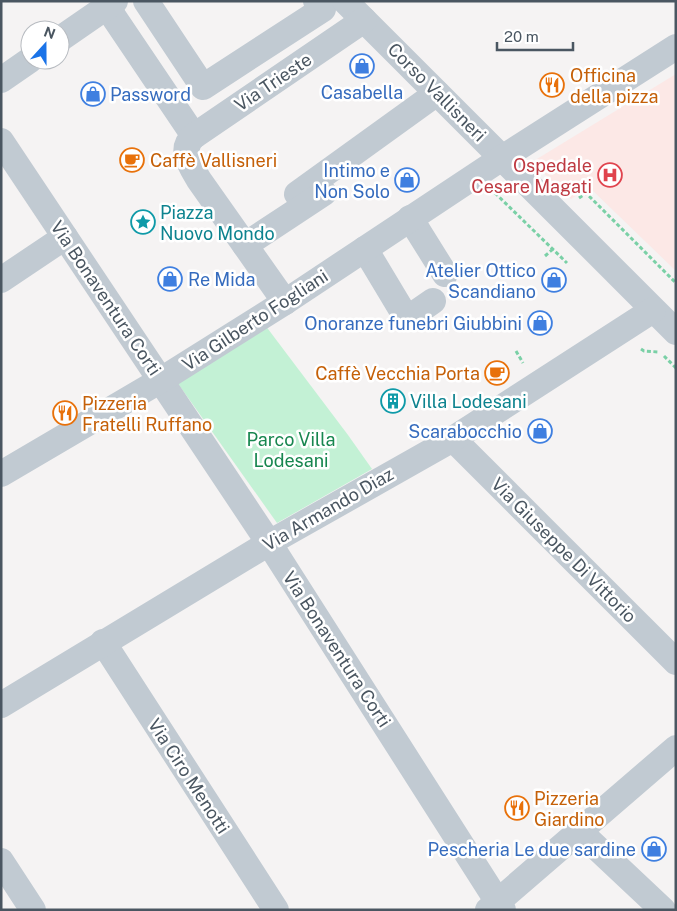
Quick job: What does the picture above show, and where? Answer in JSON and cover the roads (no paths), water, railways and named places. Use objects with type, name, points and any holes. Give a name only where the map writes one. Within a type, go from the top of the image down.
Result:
[{"type":"street","points":[[146,1],[204,87],[323,8],[316,1]]},
{"type":"street","name":"Corso Vallisneri","points":[[345,1],[676,332]]},
{"type":"street","points":[[70,32],[111,4],[190,142],[189,161],[199,180],[284,302]]},
{"type":"street","name":"Via Trieste","points":[[190,142],[364,20]]},
{"type":"street","name":"Via Gilberto Fogliani","points":[[1,474],[161,380],[676,47]]},
{"type":"street","points":[[1,80],[20,67]]},
{"type":"street","points":[[297,194],[437,93]]},
{"type":"street","name":"Via Bonaventura Corti","points":[[1,141],[269,543],[496,907]]},
{"type":"street","points":[[245,245],[363,168]]},
{"type":"street","points":[[410,218],[444,274]]},
{"type":"street","points":[[1,280],[65,237]]},
{"type":"street","points":[[364,249],[407,319],[433,301]]},
{"type":"street","name":"Via Armando Diaz","points":[[1,705],[269,543],[453,439],[653,310]]},
{"type":"street","name":"Via Giuseppe Di Vittorio","points":[[453,439],[676,662]]},
{"type":"street","name":"Via Ciro Menotti","points":[[103,642],[276,910]]},
{"type":"street","points":[[496,907],[579,830],[676,748]]},
{"type":"street","points":[[579,830],[662,910]]},
{"type":"street","points":[[1,861],[33,910]]},
{"type":"place","name":"Casabella","points":[[362,66]]},
{"type":"place","name":"Officina della pizza","points":[[552,85]]},
{"type":"place","name":"Password","points":[[93,94]]},
{"type":"place","name":"Caffè Vallisneri","points":[[132,160]]},
{"type":"place","name":"Ospedale Cesare Magati","points":[[610,175]]},
{"type":"place","name":"Intimo e Non Solo","points":[[407,180]]},
{"type":"place","name":"Piazza Nuovo Mondo","points":[[143,222]]},
{"type":"place","name":"Re Mida","points":[[170,279]]},
{"type":"place","name":"Atelier Ottico Scandiano","points":[[554,280]]},
{"type":"place","name":"Onoranze funebri Giubbini","points":[[540,323]]},
{"type":"place","name":"Caffè Vecchia Porta","points":[[497,373]]},
{"type":"place","name":"Villa Lodesani","points":[[393,401]]},
{"type":"place","name":"Pizzeria Fratelli Ruffano","points":[[65,413]]},
{"type":"place","name":"Scarabocchio","points":[[540,431]]},
{"type":"place","name":"Pizzeria Giardino","points":[[517,808]]},
{"type":"place","name":"Pescheria Le due sardine","points":[[654,849]]},
{"type":"park label","name":"Parco Villa Lodesani","points":[[291,449]]}]
